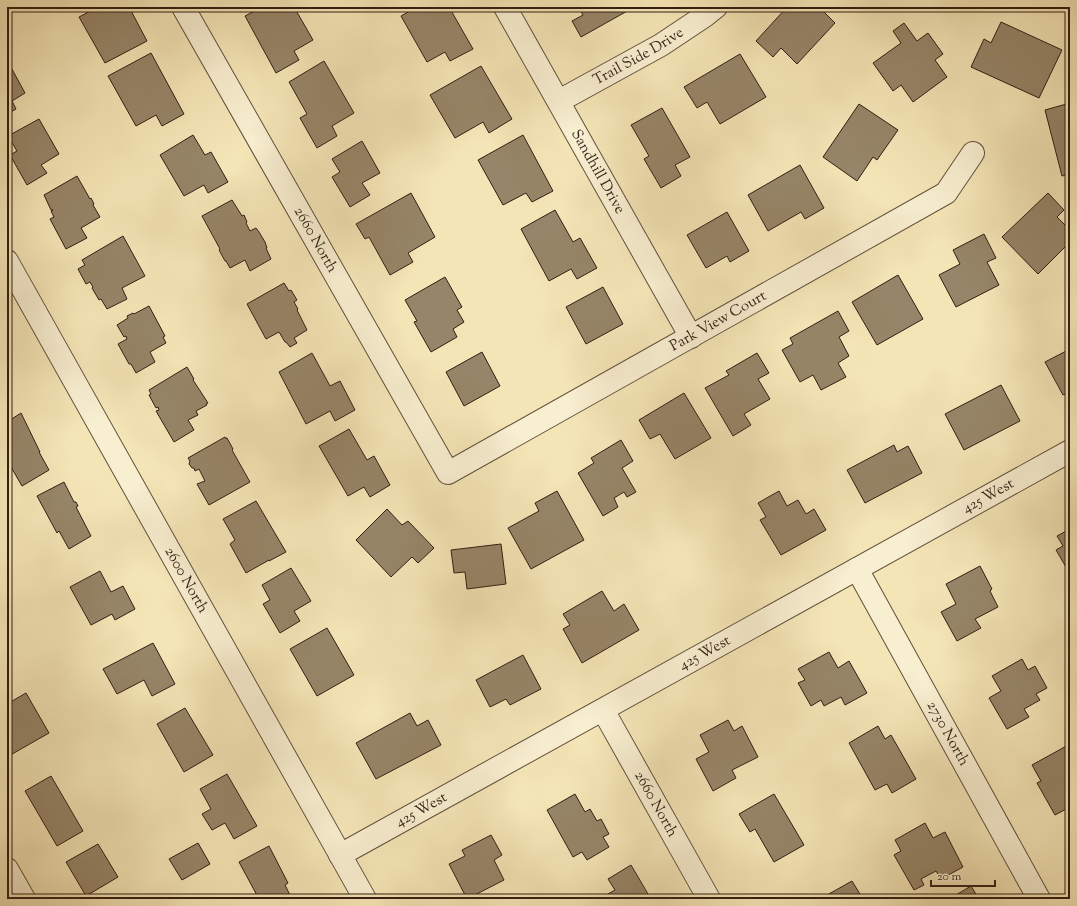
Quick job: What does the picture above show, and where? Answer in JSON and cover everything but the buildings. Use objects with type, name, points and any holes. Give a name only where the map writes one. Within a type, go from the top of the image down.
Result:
[{"type":"street","name":"2660 North","points":[[183,7],[448,473]]},
{"type":"street","name":"Sandhill Drive","points":[[506,7],[691,337]]},
{"type":"street","name":"Trail Side Drive","points":[[559,101],[660,45],[706,16],[716,7]]},
{"type":"street","name":"Park View Court","points":[[448,473],[946,193],[973,153]]},
{"type":"street","name":"2600 North","points":[[7,261],[365,899]]},
{"type":"street","name":"425 West","points":[[340,855],[1070,451]]},
{"type":"street","name":"2730 North","points":[[857,569],[1039,899]]},
{"type":"street","name":"2660 North","points":[[603,710],[709,899]]},
{"type":"street","points":[[7,869],[24,899]]}]
